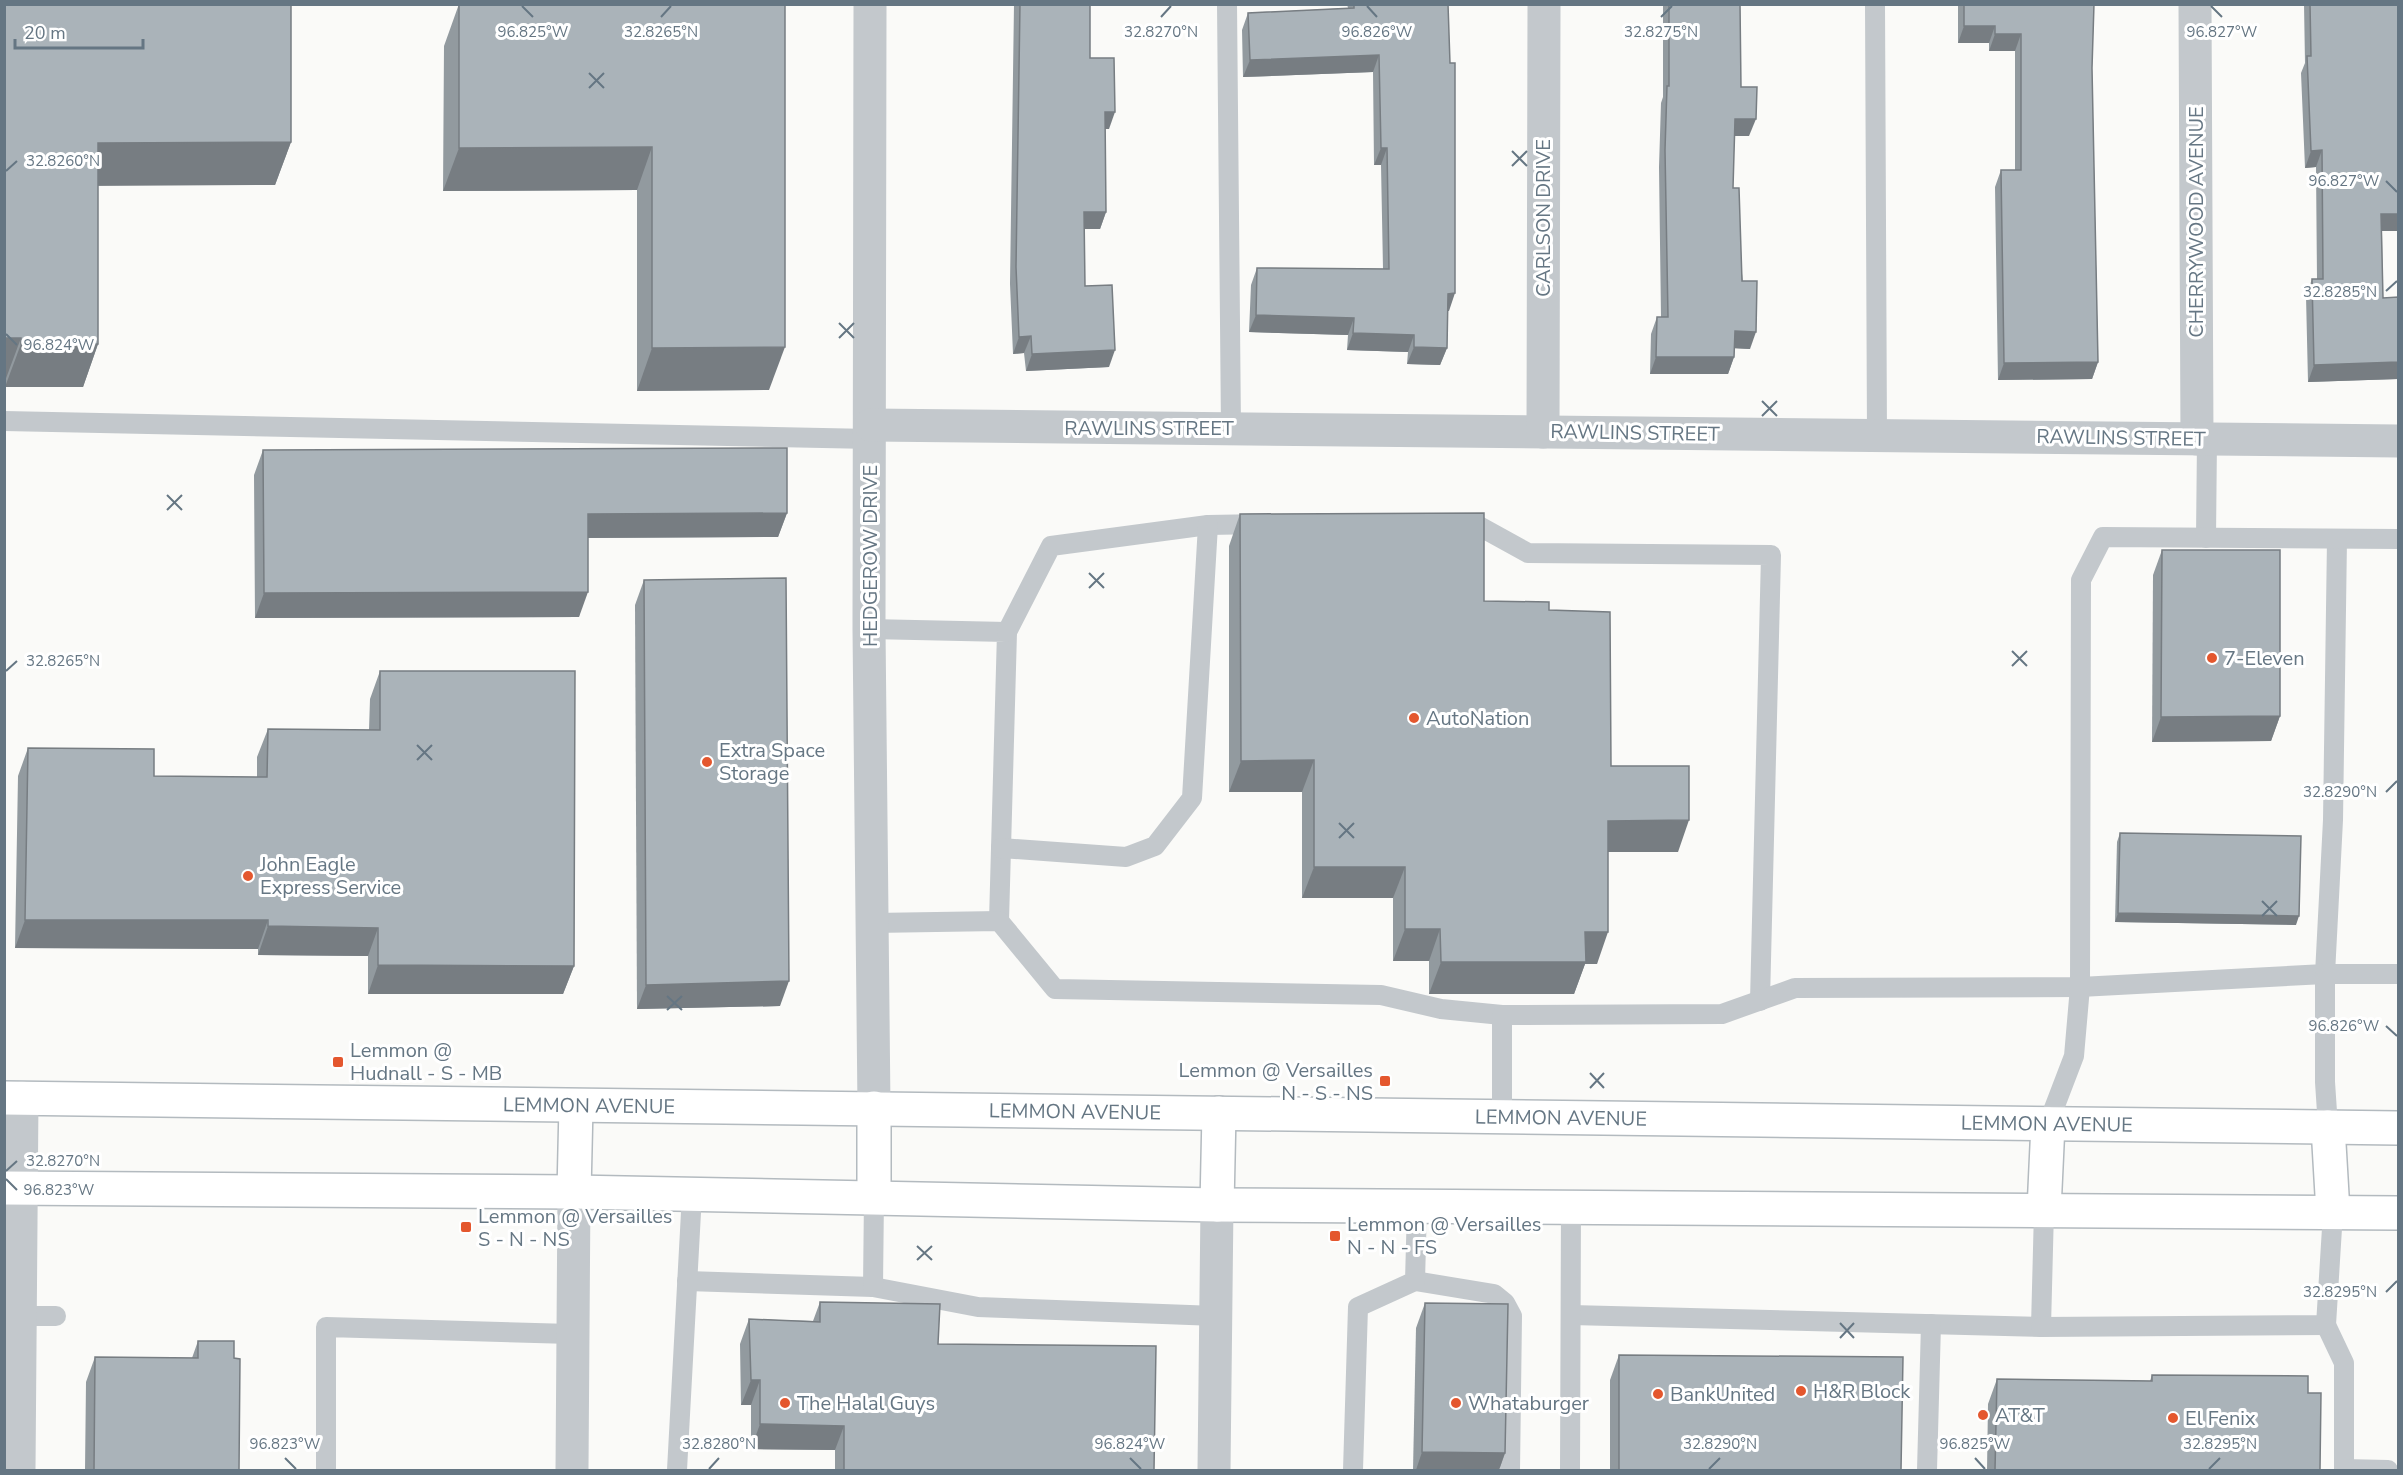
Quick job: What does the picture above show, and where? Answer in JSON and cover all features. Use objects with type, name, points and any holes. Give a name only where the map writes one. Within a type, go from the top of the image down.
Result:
[{"type":"main road","name":"LEMMON AVENUE","points":[[13,1098],[2398,1128]]},
{"type":"main road","points":[[574,1192],[576,1106]]},
{"type":"main road","points":[[874,1108],[874,1197]]},
{"type":"main road","points":[[1217,1205],[1219,1113]]},
{"type":"main road","points":[[2044,1210],[2048,1124]]},
{"type":"main road","points":[[2328,1126],[2333,1212]]},
{"type":"main road","points":[[12,1188],[574,1192],[1217,1205],[2398,1213]]},
{"type":"street","name":"HEDGEROW DRIVE","points":[[870,4],[869,629],[874,1108]]},
{"type":"street","name":"CARLSON DRIVE","points":[[1543,432],[1544,4]]},
{"type":"street","name":"CHERRYWOOD AVENUE","points":[[2195,4],[2202,439]]},
{"type":"street","name":"RAWLINS STREET","points":[[871,432],[1231,429],[2398,441]]},
{"type":"street","points":[[13,1098],[12,1281],[19,1316],[19,1470]]},
{"type":"street","points":[[572,1470],[571,1334],[574,1192]]},
{"type":"street","points":[[1214,1470],[1217,1205]]},
{"type":"lane","points":[[1227,4],[1231,429]]},
{"type":"lane","points":[[1875,4],[1877,435]]},
{"type":"lane","points":[[4,421],[871,432]]},
{"type":"lane","points":[[2202,439],[2206,538]]},
{"type":"lane","points":[[1280,524],[1208,525],[1051,546],[1007,632],[999,921],[1055,989],[1381,995],[1441,1009],[1502,1015],[1722,1014],[1795,988],[2080,987],[2325,974],[2398,974]]},
{"type":"lane","points":[[1001,848],[1126,856],[1155,846],[1192,798],[1208,525]]},
{"type":"lane","points":[[1444,525],[1479,526],[1528,553],[1771,555],[1760,1001]]},
{"type":"lane","points":[[2048,1124],[2074,1056],[2080,987],[2081,580],[2103,537],[2398,539]]},
{"type":"lane","points":[[2328,1126],[2325,1082],[2325,974],[2333,820],[2337,539]]},
{"type":"lane","points":[[869,629],[1007,632]]},
{"type":"lane","points":[[873,923],[999,921]]},
{"type":"lane","points":[[1502,1015],[1502,1116]]},
{"type":"lane","points":[[677,1470],[692,1194]]},
{"type":"lane","points":[[873,1287],[874,1197]]},
{"type":"lane","points":[[1415,1281],[1417,1207]]},
{"type":"lane","points":[[1570,1470],[1571,1208]]},
{"type":"lane","points":[[2041,1327],[2044,1210]]},
{"type":"lane","points":[[2333,1212],[2326,1325],[2344,1363],[2344,1470],[2388,1470]]},
{"type":"lane","points":[[687,1281],[873,1287],[978,1306],[1216,1316]]},
{"type":"lane","points":[[1353,1470],[1358,1307],[1415,1281],[1494,1294],[1505,1302],[1512,1316],[1510,1470]]},
{"type":"lane","points":[[1570,1315],[2041,1327],[2326,1325]]},
{"type":"lane","points":[[19,1316],[56,1316]]},
{"type":"lane","points":[[1927,1470],[1931,1324]]},
{"type":"lane","points":[[326,1470],[326,1327],[571,1334]]},
{"type":"building","points":[[4,4],[291,4],[291,142],[98,143],[98,344],[21,344],[21,338],[4,338]]},
{"type":"building","points":[[459,4],[785,4],[785,347],[652,348],[652,147],[459,148]]},
{"type":"building","points":[[1020,4],[1090,4],[1090,58],[1114,58],[1115,112],[1105,112],[1106,212],[1084,212],[1085,286],[1112,285],[1115,350],[1032,354],[1031,336],[1019,337],[1016,267]]},
{"type":"building","points":[[1354,4],[1448,4],[1450,63],[1455,63],[1455,293],[1448,294],[1447,348],[1414,347],[1414,335],[1353,333],[1354,318],[1256,315],[1257,268],[1389,269],[1387,148],[1381,148],[1379,55],[1250,60],[1248,13],[1354,8]]},
{"type":"building","points":[[1669,4],[1740,4],[1741,87],[1757,87],[1756,119],[1735,119],[1733,188],[1739,188],[1742,281],[1757,281],[1756,332],[1735,331],[1734,357],[1656,357],[1657,317],[1668,317],[1665,150],[1667,86],[1669,86]]},
{"type":"building","points":[[1964,4],[2094,4],[2092,68],[2098,362],[2004,363],[2001,170],[2021,170],[2021,34],[1995,34],[1995,26],[1964,26]]},
{"type":"building","points":[[2310,4],[2398,4],[2398,214],[2381,214],[2383,298],[2398,297],[2398,362],[2314,365],[2312,279],[2323,279],[2322,150],[2311,151],[2307,56],[2311,56]]},
{"type":"building","points":[[787,448],[787,513],[588,514],[588,592],[264,593],[263,450]]},
{"type":"building","name":"AutoNation","points":[[1484,513],[1484,601],[1549,602],[1549,610],[1610,612],[1611,766],[1689,766],[1689,820],[1608,821],[1608,932],[1585,932],[1586,962],[1441,962],[1440,929],[1405,929],[1405,867],[1314,867],[1314,760],[1241,761],[1240,514]]},
{"type":"building","name":"7-Eleven","points":[[2162,550],[2280,550],[2280,716],[2161,717]]},
{"type":"building","name":"Extra Space Storage","points":[[786,578],[789,981],[646,985],[644,580]]},
{"type":"building","points":[[380,671],[575,671],[574,966],[378,965],[378,928],[268,926],[268,920],[25,920],[28,748],[154,749],[154,776],[267,777],[268,729],[380,730]]},
{"type":"building","points":[[2120,833],[2301,836],[2299,916],[2118,913]]},
{"type":"building","points":[[820,1302],[940,1304],[938,1344],[1156,1346],[1154,1470],[844,1470],[844,1426],[760,1424],[760,1380],[751,1380],[749,1319],[820,1322]]},
{"type":"building","name":"Whataburger","points":[[1425,1303],[1508,1304],[1505,1453],[1422,1452]]},
{"type":"building","points":[[198,1341],[234,1341],[234,1358],[240,1359],[239,1470],[94,1470],[95,1357],[198,1358]]},
{"type":"building","points":[[1619,1355],[1903,1357],[1901,1470],[1619,1470]]},
{"type":"building","points":[[2152,1375],[2308,1376],[2308,1393],[2321,1393],[2320,1470],[1995,1470],[1997,1379],[2152,1381]]},
{"type":"place","name":"7-Eleven","points":[[2212,658]]},
{"type":"place","name":"AutoNation","points":[[1414,718]]},
{"type":"place","name":"Extra Space Storage","points":[[707,762]]},
{"type":"place","name":"John Eagle Express Service","points":[[248,876]]},
{"type":"place","name":"Lemmon @ Hudnall - S - MB","points":[[338,1062]]},
{"type":"place","name":"Lemmon @ Versailles N - S - NS","points":[[1385,1081]]},
{"type":"place","name":"Lemmon @ Versailles S - N - NS","points":[[466,1227]]},
{"type":"place","name":"Lemmon @ Versailles N - N - FS","points":[[1335,1236]]},
{"type":"place","name":"H&R Block","points":[[1801,1391]]},
{"type":"place","name":"BankUnited","points":[[1658,1394]]},
{"type":"place","name":"The Halal Guys","points":[[785,1403]]},
{"type":"place","name":"Whataburger","points":[[1456,1403]]},
{"type":"place","name":"AT&T","points":[[1983,1415]]},
{"type":"place","name":"El Fenix","points":[[2173,1418]]}]
